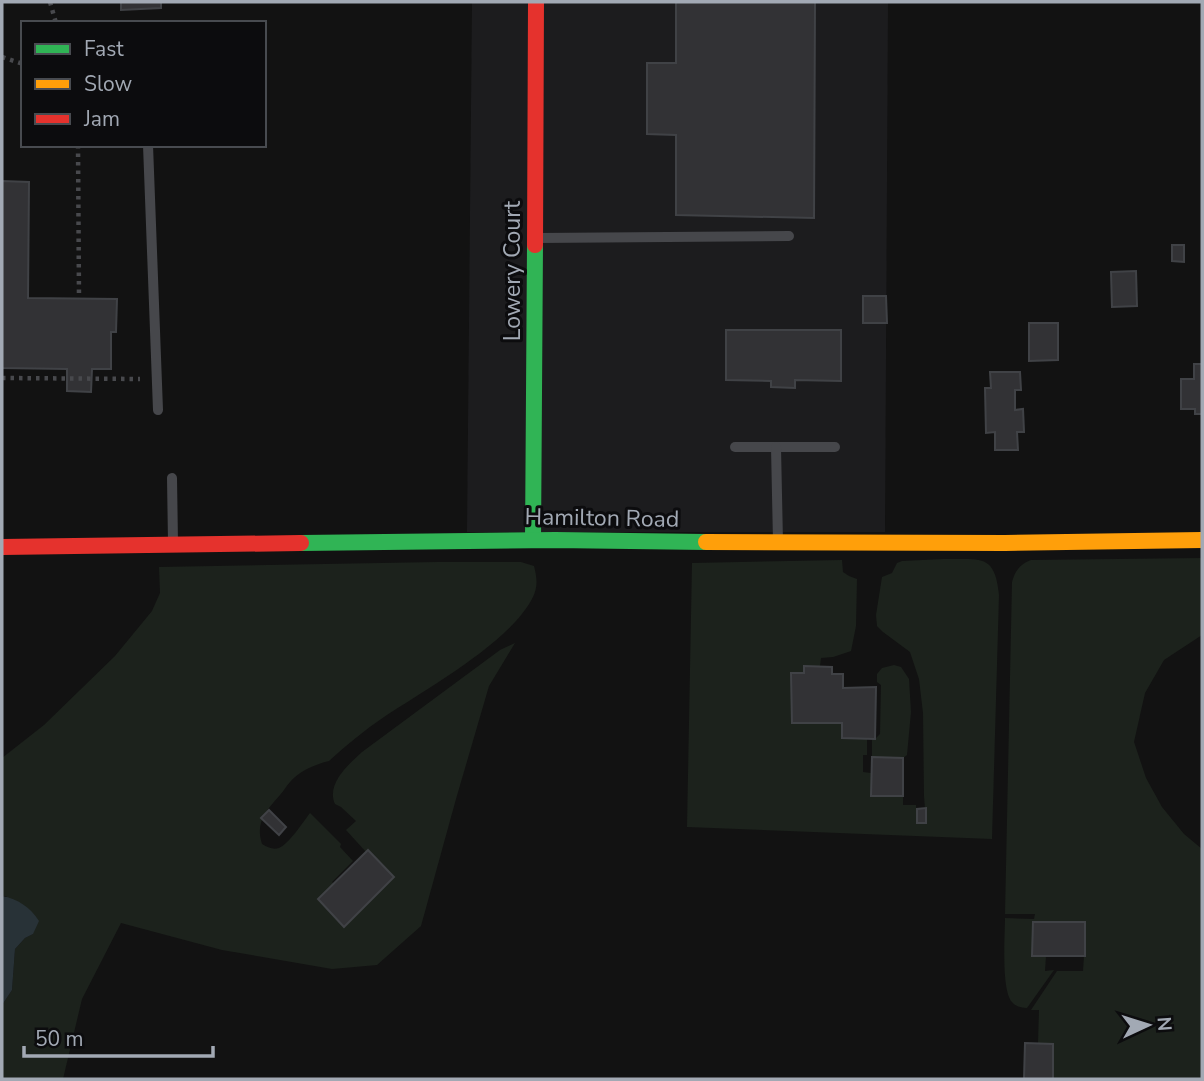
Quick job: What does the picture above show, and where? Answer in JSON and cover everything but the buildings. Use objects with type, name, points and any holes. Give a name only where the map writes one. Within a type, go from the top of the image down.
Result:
[{"type":"main road","name":"Lowery Court","points":[[533,540],[536,2]]},
{"type":"main road","name":"Hamilton Road","points":[[2,547],[533,540],[1005,544],[1202,540]]},
{"type":"lane","points":[[148,147],[158,410]]},
{"type":"lane","points":[[535,238],[789,236]]},
{"type":"lane","points":[[735,447],[835,447]]},
{"type":"lane","points":[[776,447],[779,543]]},
{"type":"lane","points":[[172,478],[173,543]]},
{"type":"path","points":[[50,2],[55,21]]},
{"type":"path","points":[[2,57],[21,63]]},
{"type":"path","points":[[78,147],[79,298]]},
{"type":"path","points":[[2,378],[141,379]]},
{"type":"shaded area","points":[[472,2],[888,2],[885,532],[467,532]]},
{"type":"shaded area","points":[[1202,558],[1202,635],[1164,660],[1145,693],[1134,742],[1146,778],[1162,807],[1184,834],[1202,849],[1202,1079],[1053,1079],[1053,1044],[1038,1043],[1039,1010],[1031,1010],[1057,971],[1083,971],[1085,923],[1033,922],[1033,956],[1046,956],[1045,971],[1054,970],[1027,1008],[1014,1004],[1006,986],[1005,918],[1034,919],[1035,914],[1005,914],[1012,582],[1018,568],[1031,560]]},
{"type":"shaded area","points":[[944,559],[983,561],[994,571],[997,581],[999,595],[992,839],[687,827],[692,563],[842,560],[843,572],[857,579],[856,626],[851,651],[821,658],[820,666],[804,666],[804,673],[791,673],[792,722],[842,723],[842,738],[867,739],[863,772],[871,773],[871,796],[903,796],[903,805],[916,805],[917,823],[926,822],[923,713],[919,679],[910,652],[877,626],[876,615],[882,577],[892,573],[897,563]]},
{"type":"shaded area","points":[[521,562],[534,566],[535,593],[522,614],[487,647],[444,679],[377,722],[329,761],[298,774],[266,812],[260,829],[262,844],[279,848],[291,838],[310,813],[341,844],[340,847],[353,861],[318,899],[345,927],[394,877],[346,830],[356,821],[335,804],[333,789],[340,775],[362,752],[500,650],[515,643],[489,686],[421,926],[377,965],[332,969],[222,950],[121,923],[82,999],[63,1079],[2,1079],[2,1005],[12,990],[15,949],[33,934],[6,896],[2,896],[2,758],[44,725],[115,656],[152,611],[160,593],[159,567]]},
{"type":"shaded area","points":[[894,665],[901,667],[909,679],[911,712],[907,755],[903,758],[872,757],[872,739],[880,734],[881,685],[877,682],[877,674],[882,668]]},
{"type":"shaded area","points":[[2,896],[23,904],[39,921],[33,934],[15,949],[12,990],[2,1005]]},
{"type":"traffic: fast","points":[[533,540],[535,245]]},
{"type":"traffic: fast","points":[[301,543],[555,540],[706,542]]},
{"type":"traffic: slow","points":[[706,542],[1005,543],[1202,540]]},
{"type":"traffic: jam","points":[[535,245],[536,2]]},
{"type":"traffic: jam","points":[[2,547],[301,543]]}]
